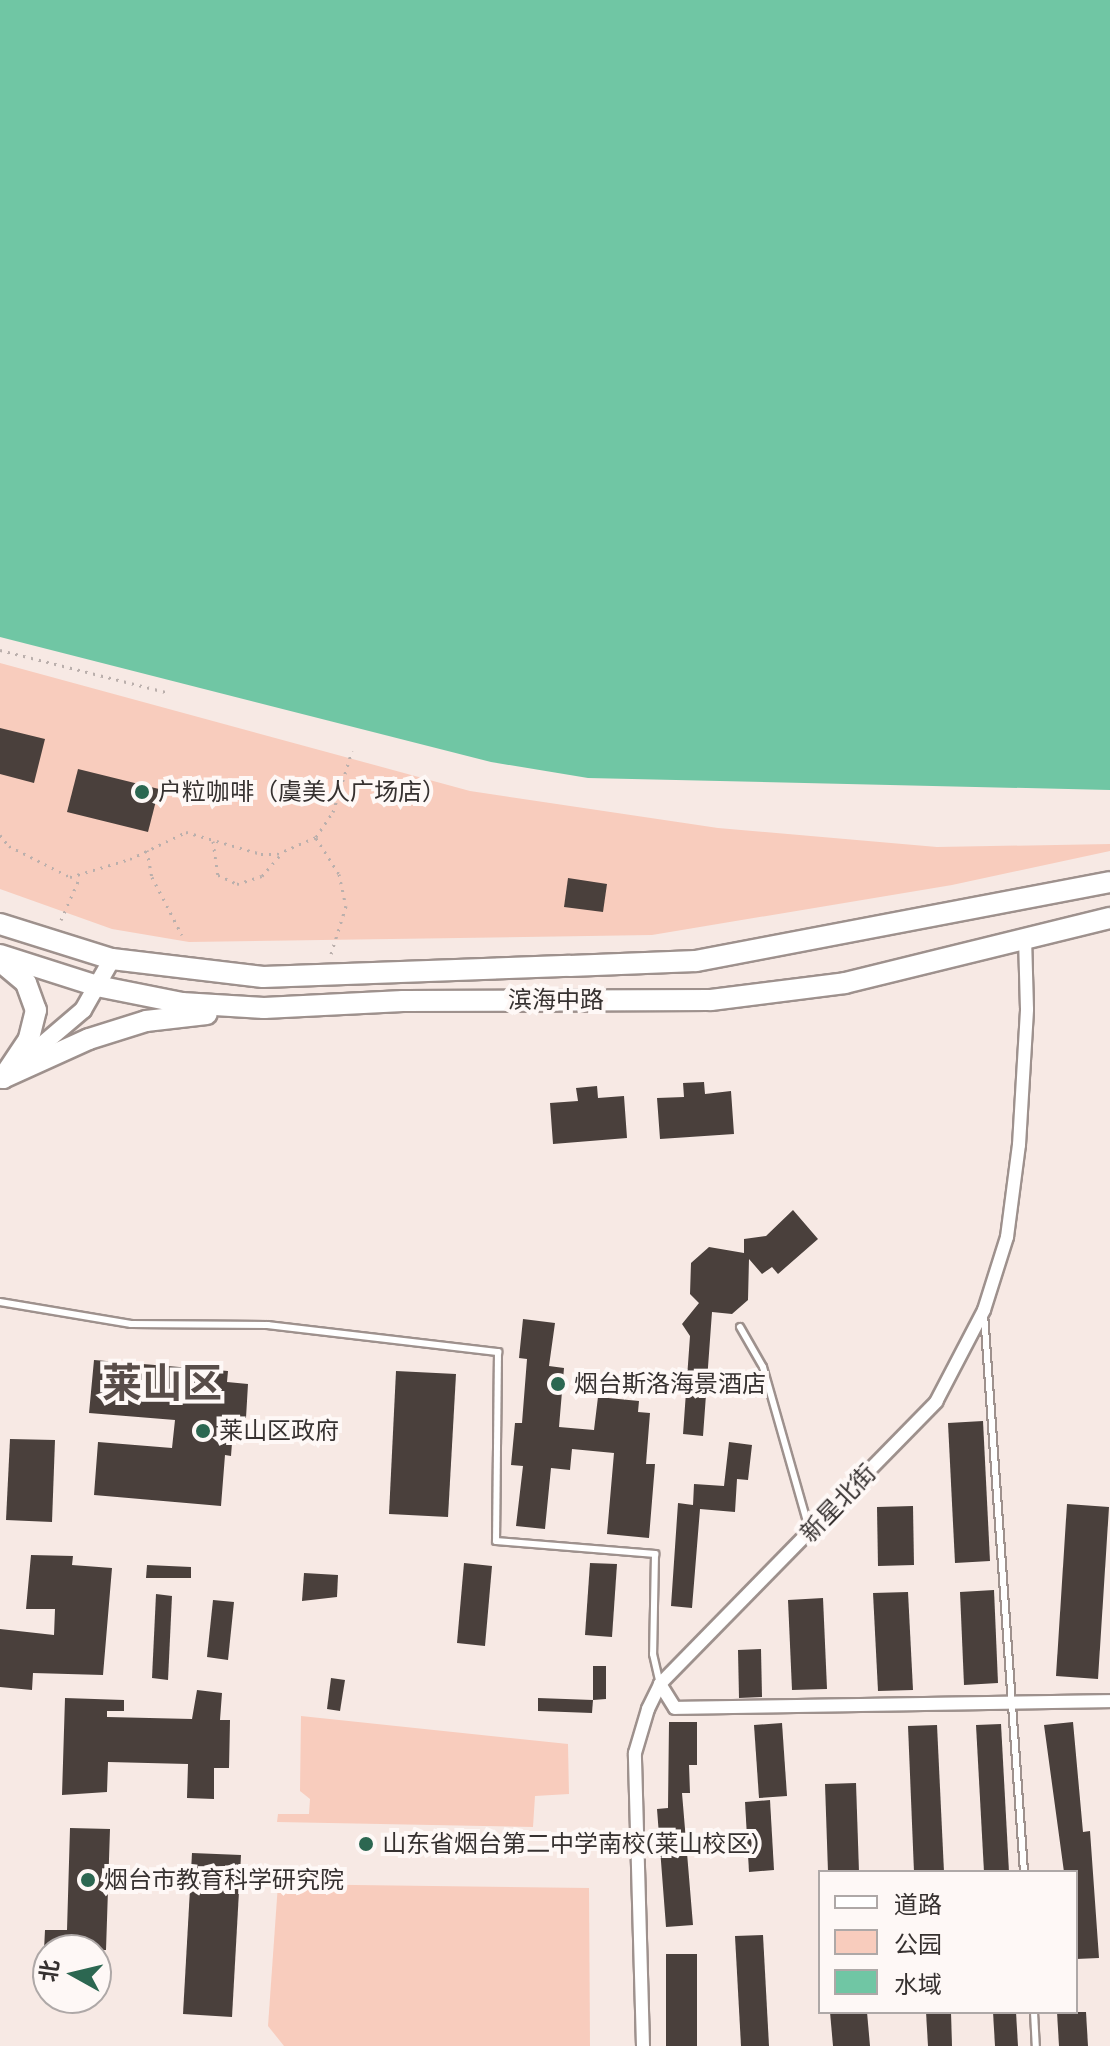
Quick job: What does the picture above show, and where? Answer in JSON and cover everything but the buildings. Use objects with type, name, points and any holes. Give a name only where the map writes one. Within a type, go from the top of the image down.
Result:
[{"type":"main road","name":"滨海中路","points":[[0,924],[112,959],[263,977],[696,961],[1110,882]]},
{"type":"main road","name":"滨海中路","points":[[0,958],[97,986],[182,1003],[264,1008],[434,1001],[711,1000],[845,983],[1110,918]]},
{"type":"main road","points":[[0,958],[26,983],[36,1010],[29,1039],[2,1080]]},
{"type":"main road","points":[[2,1080],[89,1039],[146,1021],[264,1008]]},
{"type":"street","name":"新星北街","points":[[643,2046],[635,1753],[660,1684],[936,1402],[984,1310],[1007,1237],[1019,1145],[1027,1009],[1025,937]]},
{"type":"street","points":[[2,1080],[83,1010],[112,959]]},
{"type":"street","points":[[660,1684],[675,1708],[1110,1701]]},
{"type":"lane","points":[[0,1302],[131,1324],[268,1325],[498,1352],[496,1541],[655,1554],[653,1654],[660,1684]]},
{"type":"lane","points":[[984,1310],[1024,1870]]},
{"type":"lane","points":[[740,1327],[763,1367],[810,1532]]},
{"type":"lane","points":[[1034,2014],[1036,2046]]},
{"type":"path","points":[[0,650],[166,692]]},
{"type":"path","points":[[0,835],[9,846],[60,874],[80,877],[186,832],[261,854],[283,851],[316,837],[333,812],[352,751]]},
{"type":"path","points":[[316,837],[339,874],[346,906],[329,960]]},
{"type":"path","points":[[212,839],[218,875],[237,884],[262,876],[283,851]]},
{"type":"path","points":[[147,850],[152,877],[182,935]]},
{"type":"path","points":[[61,920],[80,877]]},
{"type":"green space","points":[[0,663],[470,791],[718,828],[937,847],[1110,844],[1110,851],[952,885],[652,935],[189,942],[112,929],[0,889]]},
{"type":"green space","points":[[301,1716],[568,1744],[569,1794],[535,1796],[533,1827],[277,1822],[278,1814],[309,1814],[310,1799],[300,1791]]},
{"type":"green space","points":[[278,1884],[589,1888],[590,2046],[284,2046],[268,2026]]},
{"type":"water","points":[[0,0],[1110,0],[1110,790],[588,778],[491,762],[0,637]]},
{"type":"place","name":"户粒咖啡（虞美人广场店）","points":[[142,792]]},
{"type":"place","name":"烟台斯洛海景酒店","points":[[558,1384]]},
{"type":"place","name":"莱山区政府","points":[[203,1431]]},
{"type":"place","name":"山东省烟台第二中学南校(莱山校区)","points":[[366,1844]]},
{"type":"place","name":"烟台市教育科学研究院","points":[[88,1880]]},
{"type":"district","name":"莱山区","points":[[162,1383]]}]
